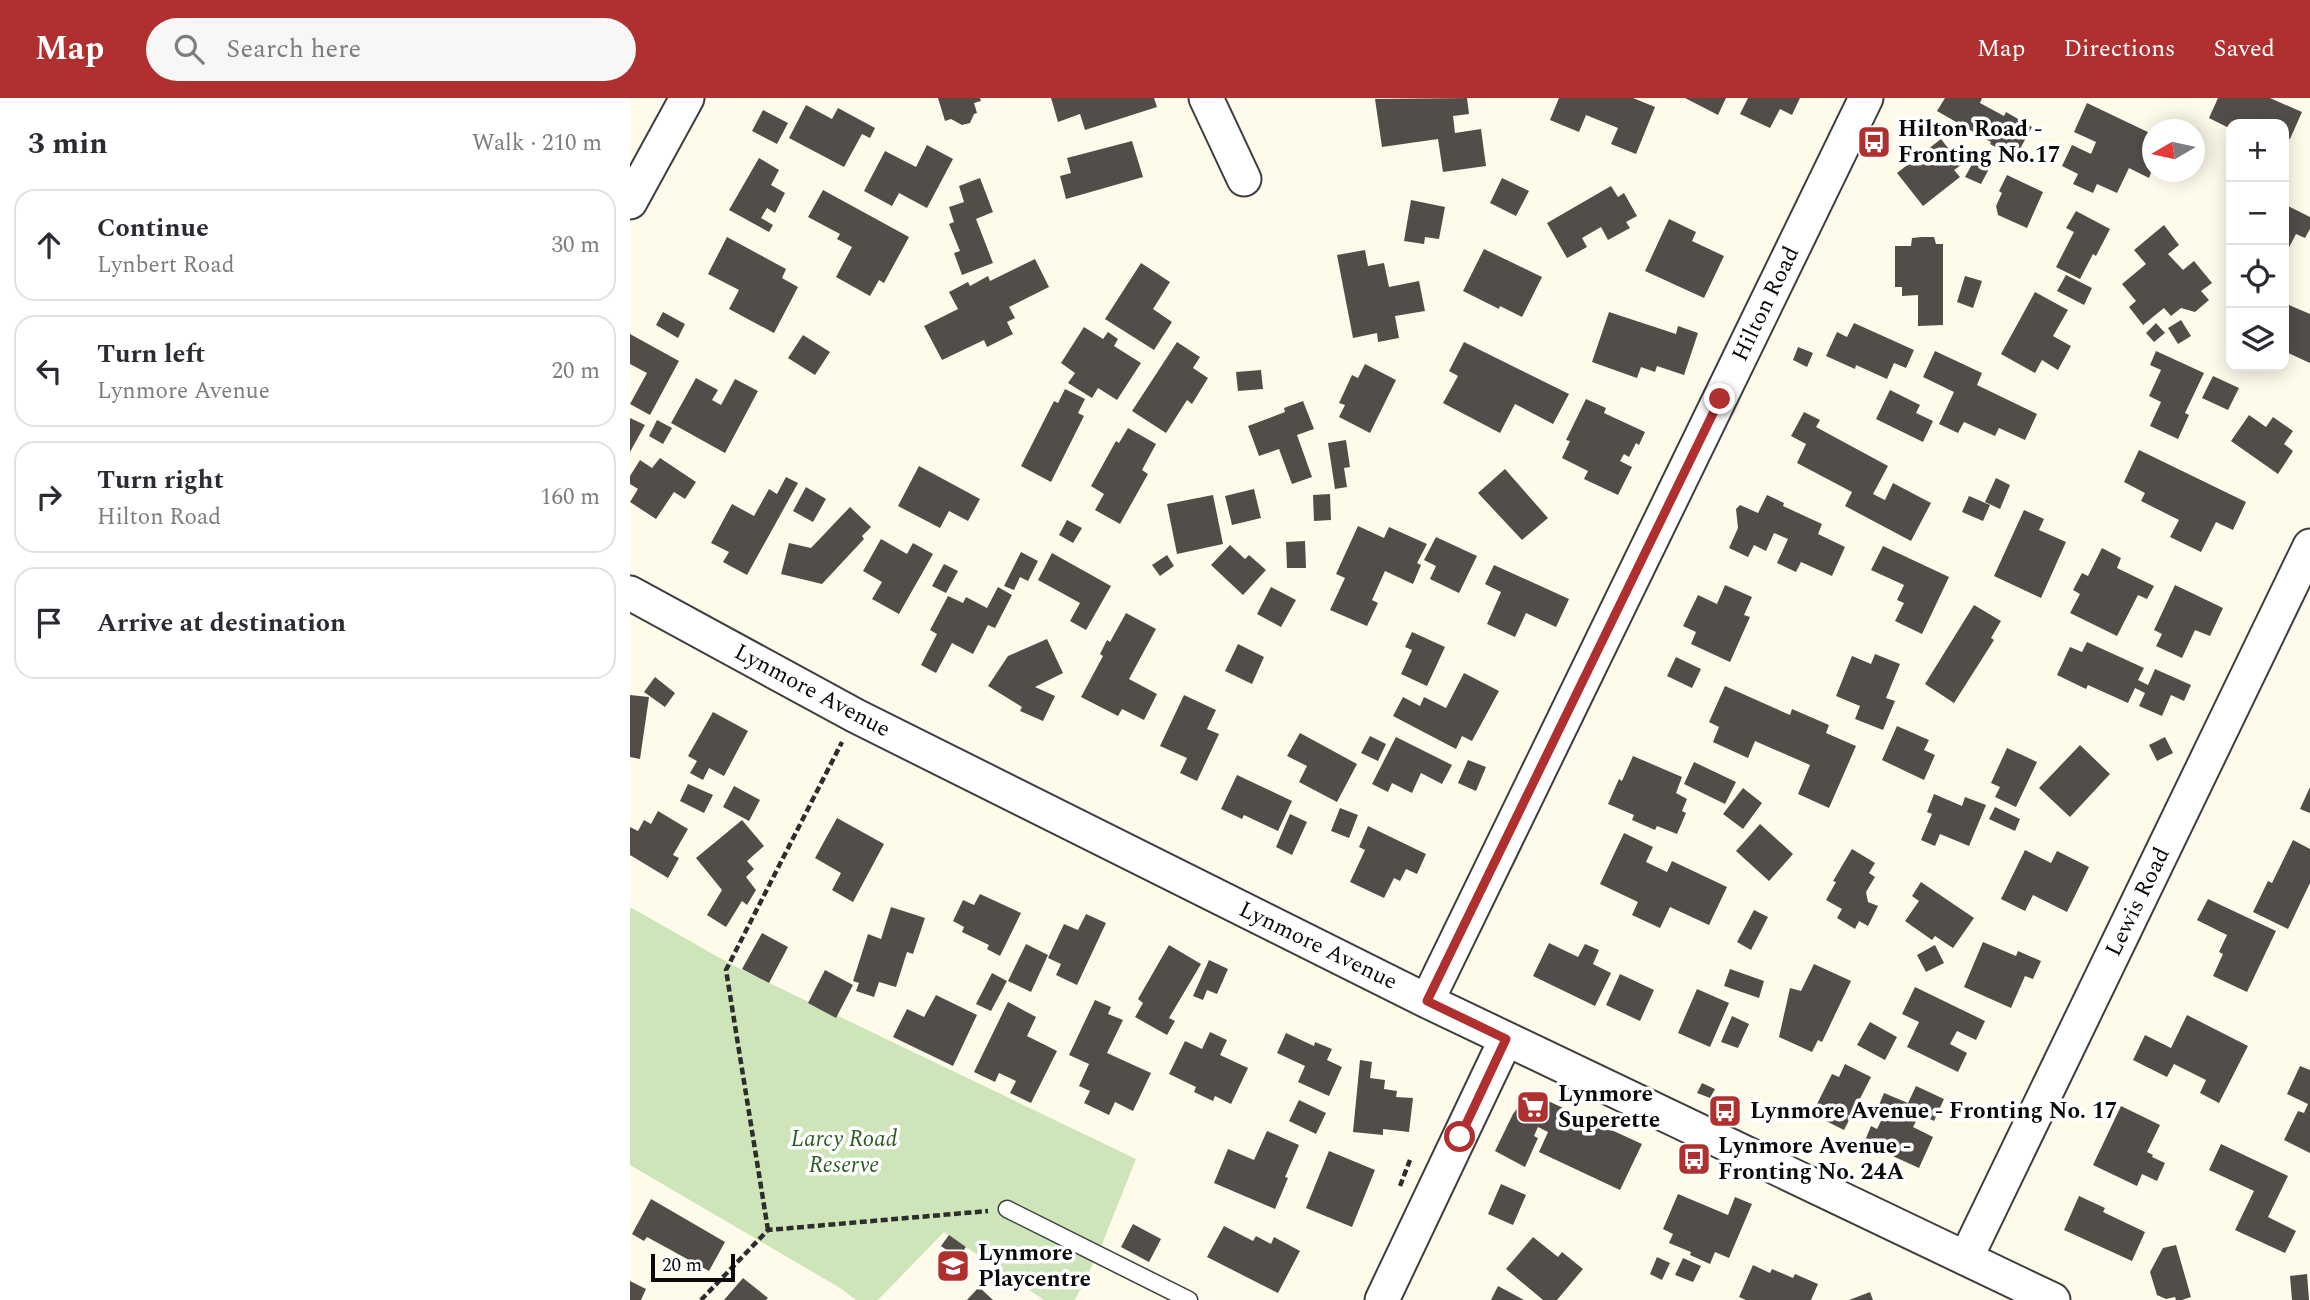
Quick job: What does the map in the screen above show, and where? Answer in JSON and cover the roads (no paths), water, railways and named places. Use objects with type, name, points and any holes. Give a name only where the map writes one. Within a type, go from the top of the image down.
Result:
[{"type":"street","points":[[630,202],[687,98]]},
{"type":"street","points":[[1206,98],[1244,179]]},
{"type":"street","name":"Hilton Road","points":[[1427,1001],[1866,98]]},
{"type":"street","name":"Lewis Road","points":[[1966,1258],[2310,546]]},
{"type":"street","name":"Lynmore Avenue","points":[[630,593],[856,716],[1427,1001],[2053,1300]]},
{"type":"street","points":[[1382,1300],[1506,1039]]},
{"type":"lane","points":[[1007,1209],[1189,1300]]},
{"type":"place","name":"Hilton Road - Fronting No.17","points":[[1874,142]]},
{"type":"place","name":"Lynmore Superette","points":[[1533,1107]]},
{"type":"place","name":"Lynmore Avenue - Fronting No. 17","points":[[1725,1111]]},
{"type":"place","name":"Lynmore Avenue - Fronting No. 24A","points":[[1694,1159]]},
{"type":"place","name":"Lynmore Playcentre","points":[[953,1266]]},
{"type":"park label","name":"Larcy Road Reserve","points":[[844,1152]]}]
